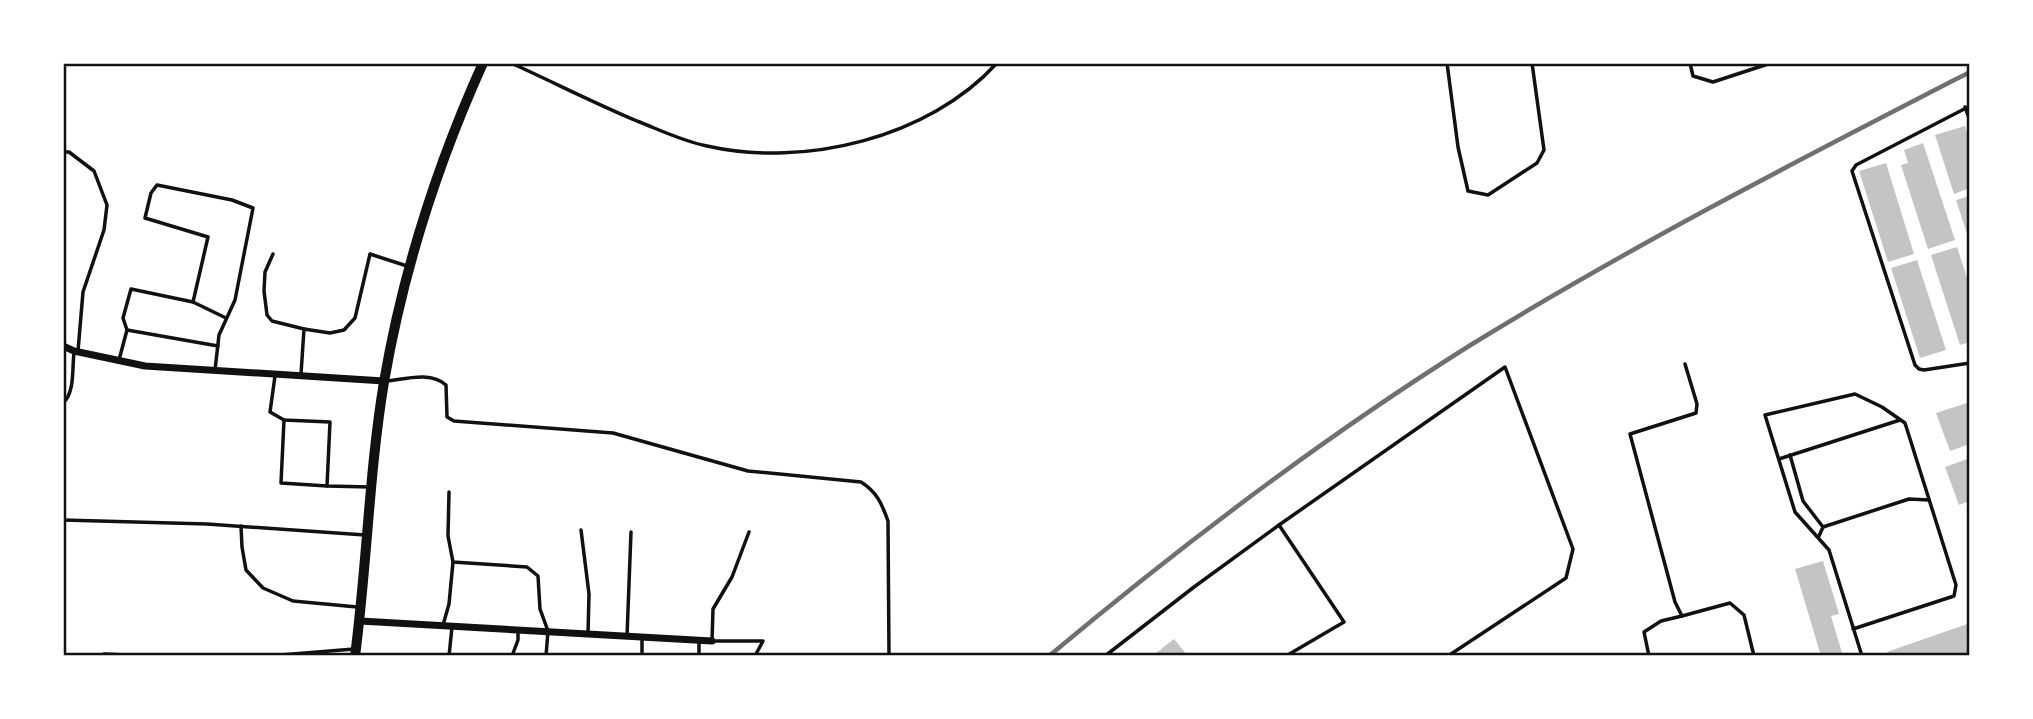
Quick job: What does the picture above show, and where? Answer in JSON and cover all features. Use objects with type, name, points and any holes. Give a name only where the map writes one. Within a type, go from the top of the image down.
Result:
[{"type":"main road","points":[[356,652],[384,381],[409,267],[437,175],[483,63]]},
{"type":"street","points":[[63,346],[145,366],[384,381]]},
{"type":"street","points":[[360,621],[712,641]]},
{"type":"lane","points":[[511,63],[678,138],[708,147],[744,152],[786,153],[864,142],[901,128],[968,89],[997,63]]},
{"type":"lane","points":[[1447,63],[1458,147],[1468,191],[1488,195],[1538,163],[1544,150],[1532,63]]},
{"type":"lane","points":[[1690,63],[1693,76],[1713,82],[1771,63]]},
{"type":"lane","points":[[1970,121],[1968,106],[1856,165],[1852,171],[1915,365],[1924,370],[1970,363]]},
{"type":"lane","points":[[63,152],[69,152],[94,172],[107,205],[104,230],[83,292],[71,388],[63,403]]},
{"type":"lane","points":[[193,302],[208,237],[145,218],[151,193],[157,185],[232,200],[253,208],[235,300],[219,335],[215,370]]},
{"type":"lane","points":[[273,254],[265,272],[264,290],[267,314],[272,321],[330,333],[344,330],[355,318],[370,254],[409,267]]},
{"type":"lane","points":[[119,360],[127,330],[123,318],[131,289],[193,302],[227,318]]},
{"type":"lane","points":[[301,376],[304,329]]},
{"type":"lane","points":[[127,330],[218,346]]},
{"type":"lane","points":[[1682,616],[1675,602],[1630,434],[1696,413],[1697,404],[1685,364]]},
{"type":"lane","points":[[1105,656],[1279,525],[1505,367],[1573,548],[1566,578],[1448,656]]},
{"type":"lane","points":[[276,374],[270,412],[284,420],[330,422],[327,486]]},
{"type":"lane","points":[[384,381],[422,377],[439,379],[446,385],[447,417],[454,421],[614,432],[748,471],[861,482],[873,489],[888,521],[889,656]]},
{"type":"lane","points":[[1853,629],[1954,596],[1956,585],[1905,423],[1882,407],[1855,394],[1765,415],[1795,512],[1829,550],[1853,629],[1862,656]]},
{"type":"lane","points":[[284,420],[281,483],[372,487]]},
{"type":"lane","points":[[1779,459],[1900,420]]},
{"type":"lane","points":[[1790,455],[1803,501],[1823,527]]},
{"type":"lane","points":[[443,625],[449,604],[453,562],[448,536],[450,492]]},
{"type":"lane","points":[[1819,536],[1823,527],[1909,499],[1929,500]]},
{"type":"lane","points":[[63,520],[241,526],[367,535]]},
{"type":"lane","points":[[1279,525],[1343,622],[1286,656]]},
{"type":"lane","points":[[241,526],[246,570],[263,588],[293,601],[361,608]]},
{"type":"lane","points":[[580,530],[589,594],[587,634]]},
{"type":"lane","points":[[627,636],[631,532]]},
{"type":"lane","points":[[749,532],[732,577],[713,609],[712,641],[763,641],[755,656]]},
{"type":"lane","points":[[453,562],[527,567],[538,576],[540,608],[548,631],[546,656]]},
{"type":"lane","points":[[1649,656],[1644,632],[1661,621],[1730,603],[1744,615],[1754,656]]},
{"type":"lane","points":[[452,626],[449,655],[456,656]]},
{"type":"lane","points":[[512,656],[519,630]]},
{"type":"lane","points":[[642,637],[642,656]]},
{"type":"lane","points":[[699,640],[699,656]]},
{"type":"lane","points":[[268,656],[356,652]]},
{"type":"lane","points":[[104,654],[152,656]]},
{"type":"building","points":[[1965,126],[1970,142],[1970,188],[1954,194],[1935,135]]},
{"type":"building","points":[[1923,143],[1955,240],[1928,249],[1901,165],[1908,163],[1904,150]]},
{"type":"building","points":[[1886,163],[1914,254],[1888,262],[1859,171]]},
{"type":"building","points":[[1970,196],[1970,240],[1969,240],[1956,200]]},
{"type":"building","points":[[1957,247],[1970,287],[1970,342],[1960,345],[1931,255]]},
{"type":"building","points":[[1917,260],[1946,350],[1920,358],[1891,268]]},
{"type":"building","points":[[1970,402],[1970,444],[1950,451],[1936,413]]},
{"type":"building","points":[[1970,458],[1970,501],[1959,505],[1945,467]]},
{"type":"building","points":[[1823,561],[1839,614],[1831,616],[1843,656],[1821,656],[1795,569]]},
{"type":"building","points":[[1970,623],[1970,656],[1889,656],[1887,652]]},
{"type":"building","points":[[1174,639],[1188,656],[1152,656]]},
{"type":"railway","points":[[1049,656],[1150,573],[1306,455],[1469,346],[1654,238],[1970,72]]}]
